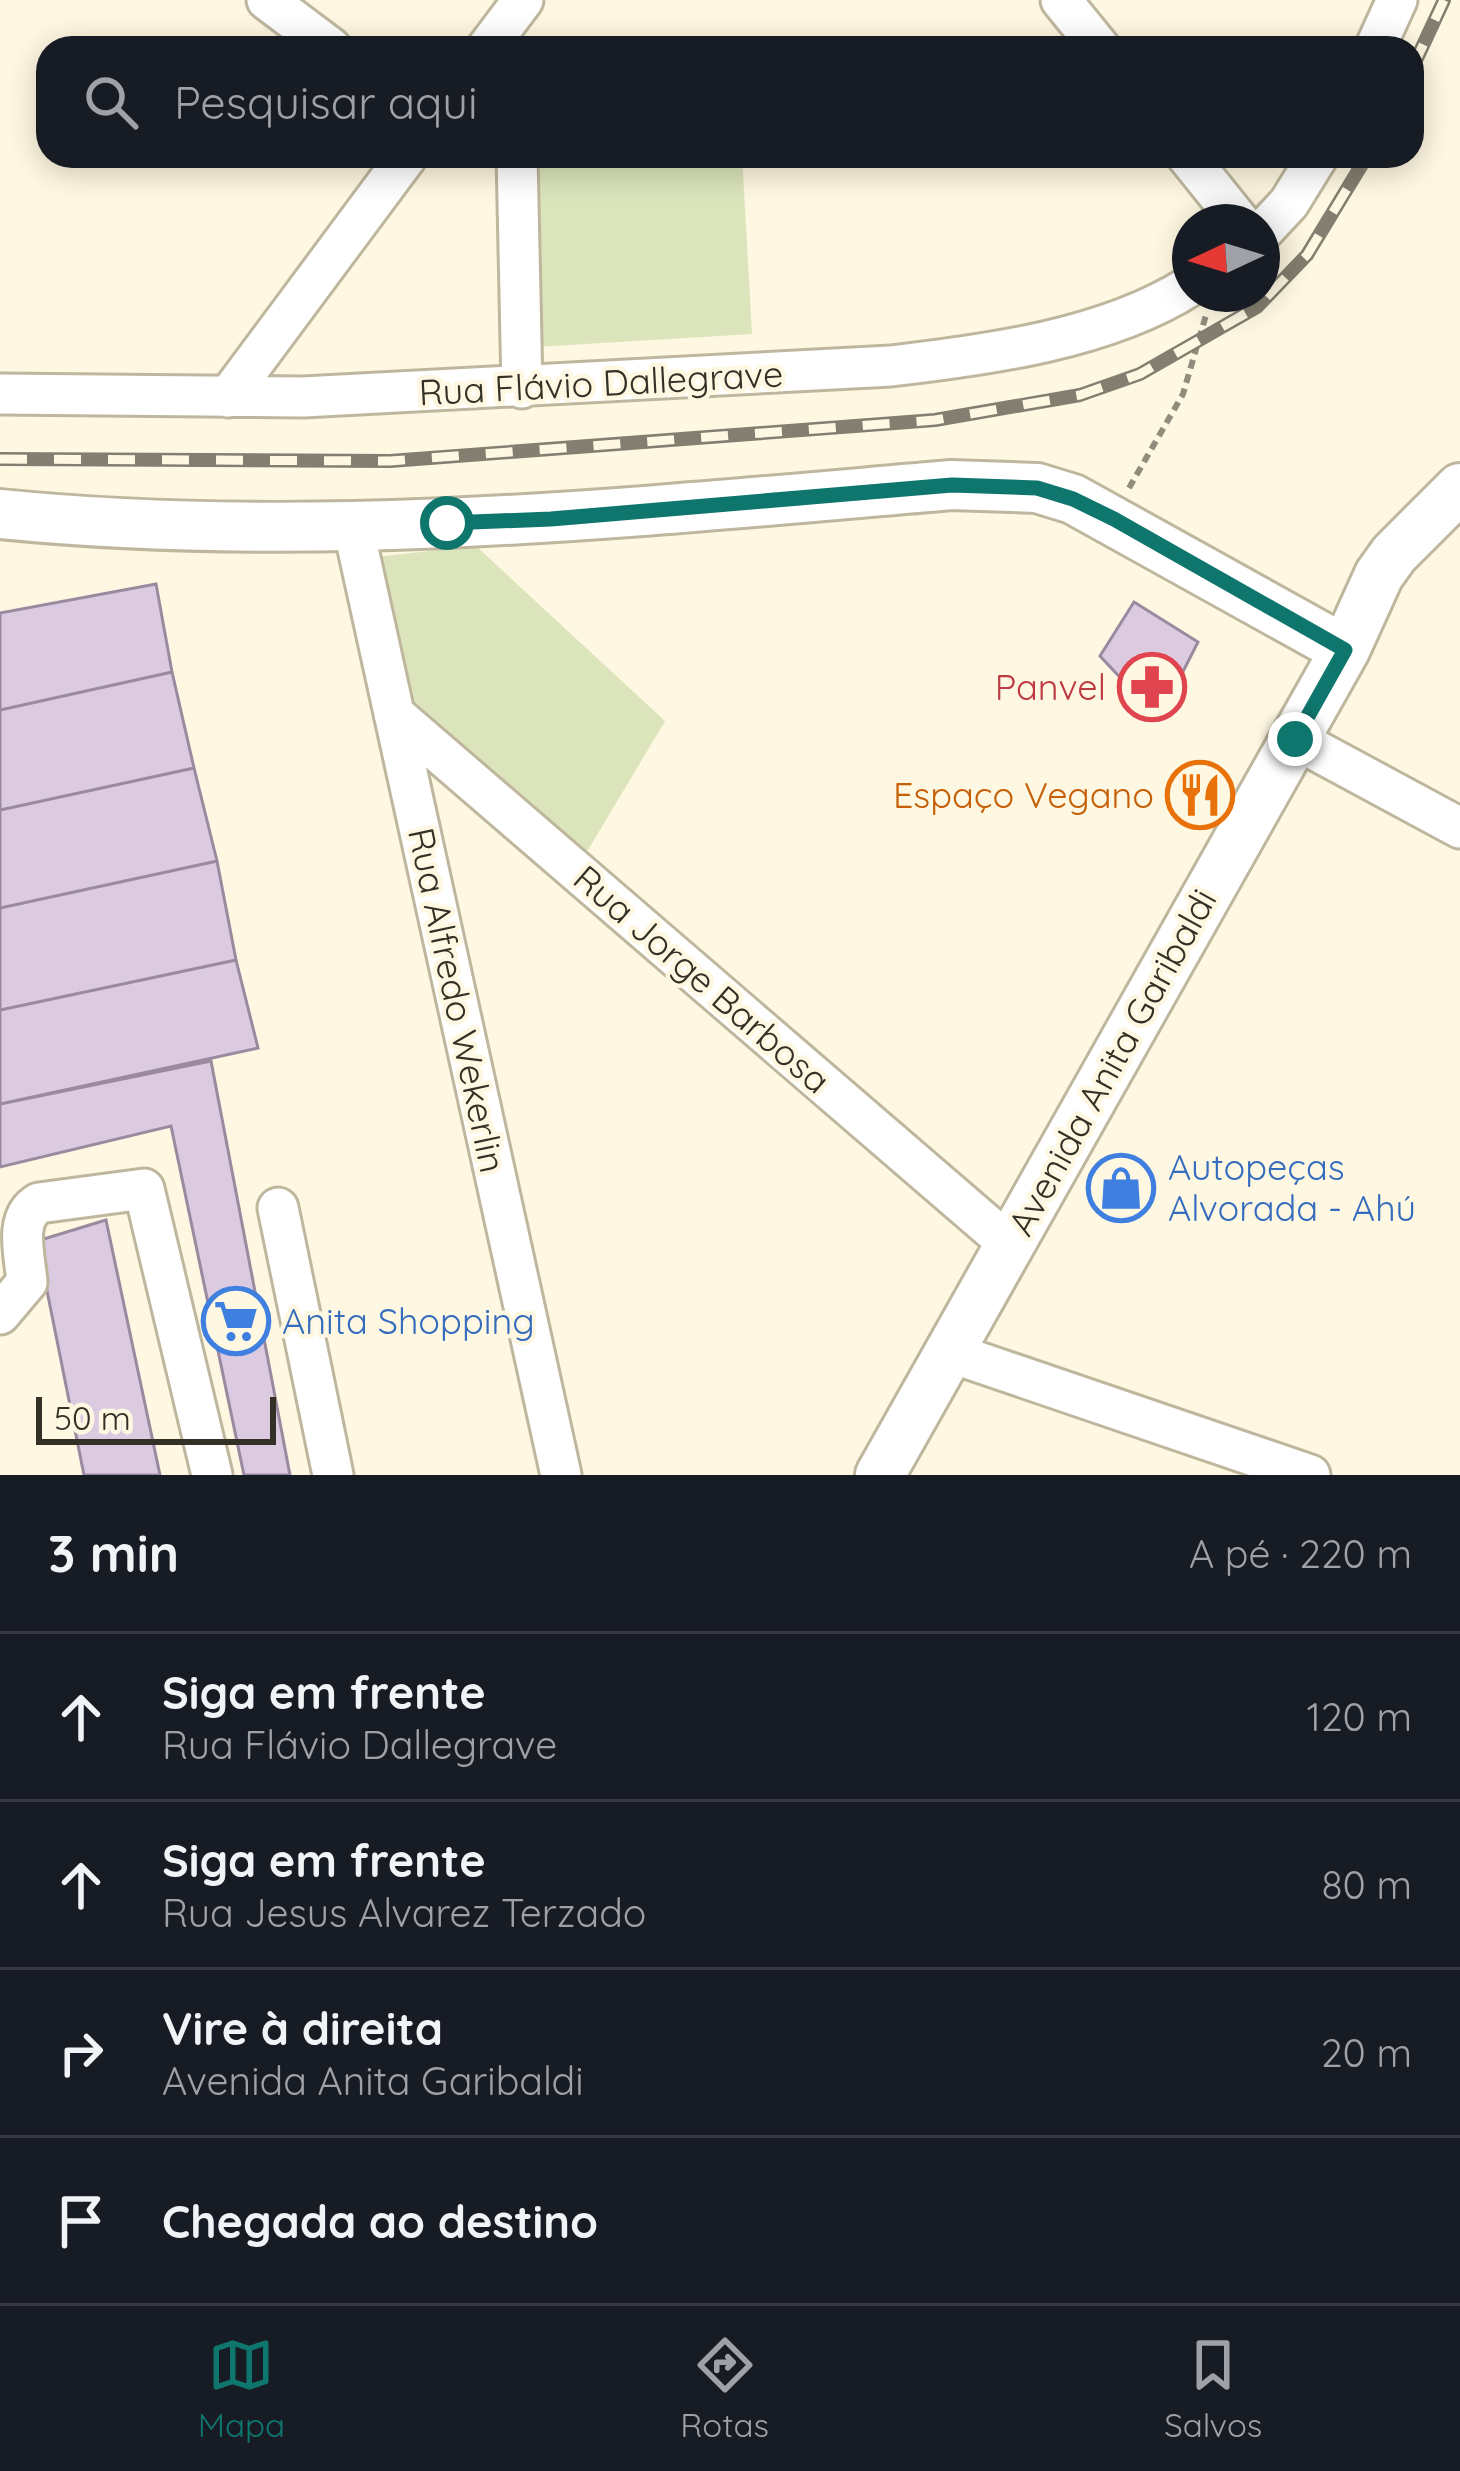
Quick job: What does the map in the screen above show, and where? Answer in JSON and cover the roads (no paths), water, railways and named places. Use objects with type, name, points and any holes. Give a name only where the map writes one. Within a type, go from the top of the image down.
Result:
[{"type":"main road","points":[[8,517],[352,526],[551,519],[1001,484],[1073,499],[1345,650]]},
{"type":"main road","name":"Avenida Anita Garibaldi","points":[[880,1475],[1345,650],[1379,575],[1460,488]]},
{"type":"main road","name":"Avenida Anita Garibaldi","points":[[1345,650],[1460,534]]},
{"type":"street","points":[[267,0],[316,36]]},
{"type":"street","points":[[1061,0],[1090,36]]},
{"type":"street","points":[[1380,36],[1397,0]]},
{"type":"street","points":[[228,397],[398,168]]},
{"type":"street","points":[[517,168],[522,388]]},
{"type":"street","points":[[1197,168],[1226,204]]},
{"type":"street","points":[[1280,212],[1310,168]]},
{"type":"street","name":"Rua Flávio Dallegrave","points":[[0,394],[228,397],[522,388],[811,372],[970,357],[1172,304]]},
{"type":"street","name":"Rua Alfredo Wekerlin","points":[[352,526],[561,1475]]},
{"type":"street","name":"Rua Jorge Barbosa","points":[[394,714],[1010,1244]]},
{"type":"street","points":[[1295,739],[1460,828]]},
{"type":"street","points":[[0,1314],[27,1282],[23,1219],[29,1208],[144,1189],[212,1475]]},
{"type":"street","points":[[278,1208],[333,1475]]},
{"type":"street","points":[[949,1352],[1310,1475]]},
{"type":"railway","points":[[1424,43],[1444,0]]},
{"type":"railway","points":[[0,459],[390,461],[935,420],[1080,395],[1140,374],[1257,307],[1307,255],[1360,168]]},
{"type":"place","name":"Panvel","points":[[1152,687]]},
{"type":"place","name":"Espaço Vegano","points":[[1200,795]]},
{"type":"place","name":"Autopeças Alvorada - Ahú","points":[[1121,1188]]},
{"type":"place","name":"Anita Shopping","points":[[236,1321]]}]
